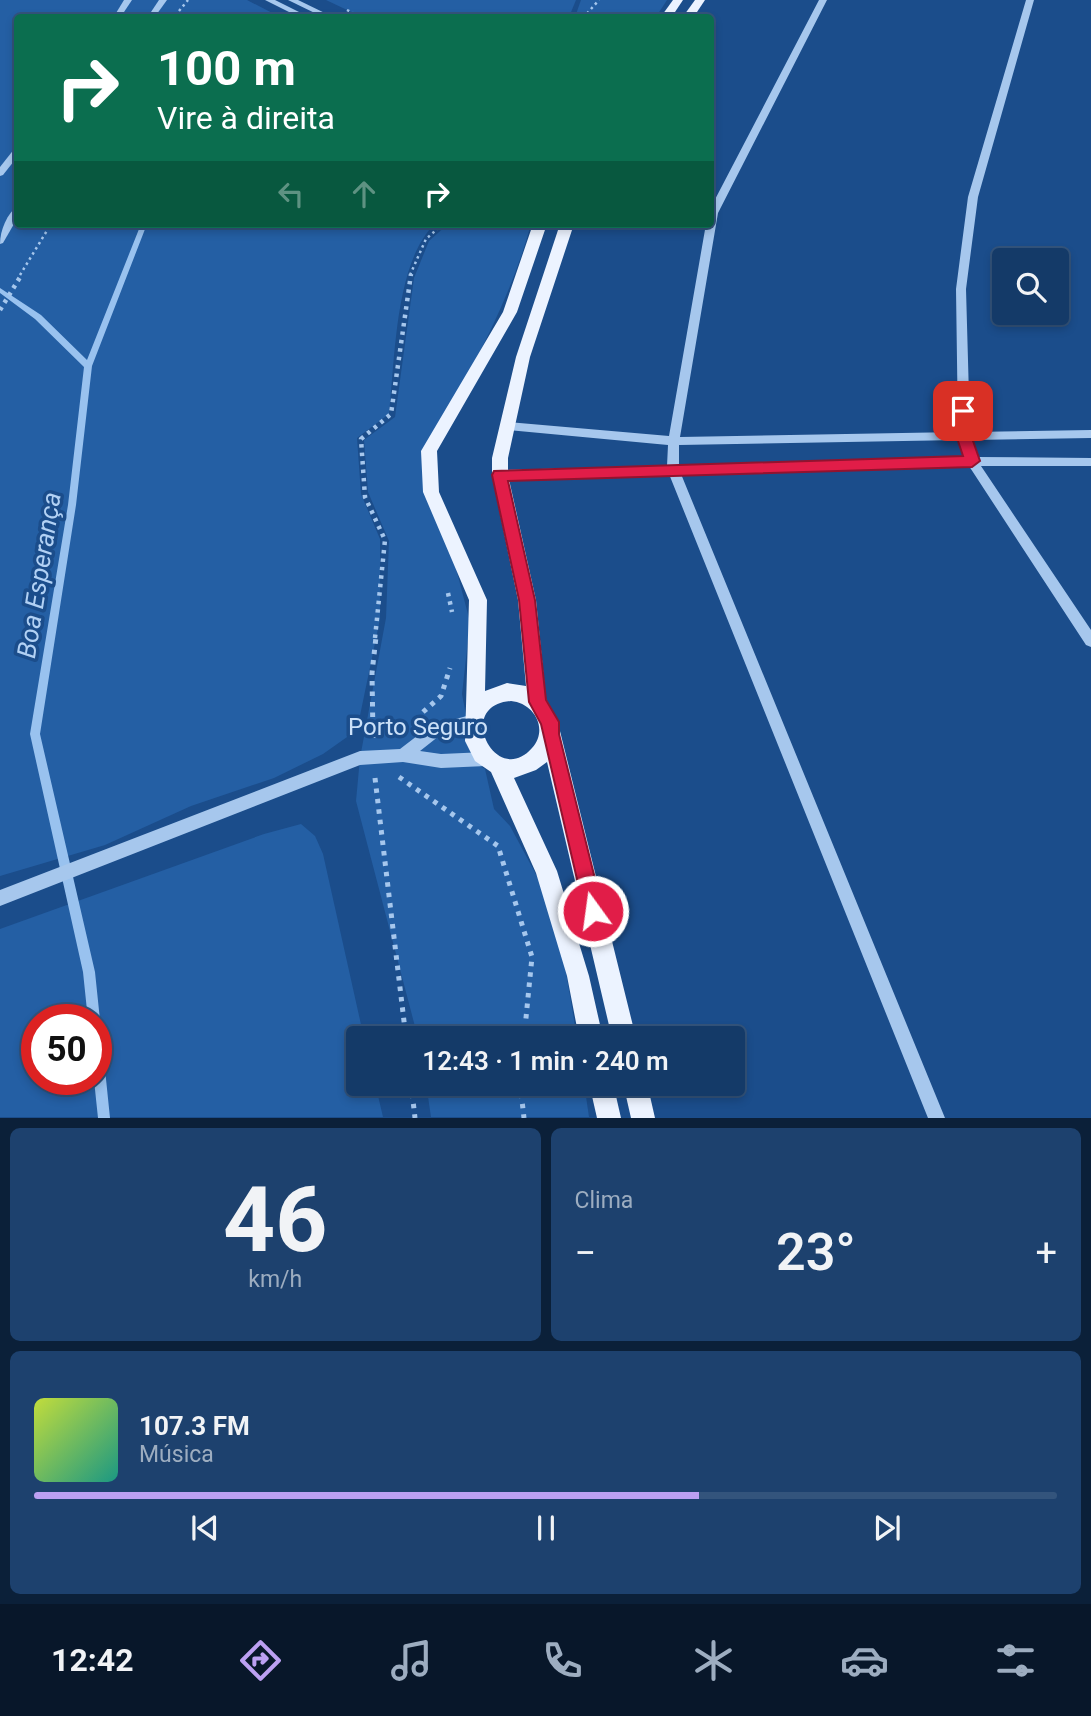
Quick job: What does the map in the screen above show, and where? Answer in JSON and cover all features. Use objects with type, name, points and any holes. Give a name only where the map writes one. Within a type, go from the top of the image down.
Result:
[{"type":"main road","points":[[539,228],[510,312],[429,451],[431,492],[478,600],[474,748],[492,762],[546,871],[578,976],[588,1026]]},
{"type":"main road","points":[[566,228],[523,357],[500,475],[527,600],[537,702],[550,722],[550,734],[621,1026]]},
{"type":"main road","points":[[474,717],[492,698],[503,694],[516,693],[537,702]]},
{"type":"main road","points":[[492,762],[526,764],[537,757],[550,734]]},
{"type":"main road","points":[[604,1096],[609,1118]]},
{"type":"main road","points":[[638,1096],[643,1118]]},
{"type":"street","points":[[269,0],[299,14]]},
{"type":"street","points":[[292,0],[323,14]]},
{"type":"street","points":[[714,211],[823,0]]},
{"type":"street","points":[[1030,0],[973,197],[961,289],[964,435],[972,461],[1091,641]]},
{"type":"street","points":[[0,173],[14,155]]},
{"type":"street","points":[[0,241],[14,215]]},
{"type":"street","points":[[710,228],[674,441],[673,469],[937,1118]]},
{"type":"street","points":[[508,426],[674,441],[1091,434]]},
{"type":"street","points":[[500,475],[972,461],[1091,462]]},
{"type":"street","points":[[403,755],[435,731],[474,717]]},
{"type":"street","points":[[0,898],[360,758],[403,755],[441,761],[492,762]]},
{"type":"path","points":[[587,14],[599,0]]},
{"type":"path","points":[[1,309],[49,228]]},
{"type":"path","points":[[405,1026],[373,757],[372,673],[386,540],[365,496],[361,439],[391,414],[410,276],[426,239],[438,228]]},
{"type":"path","points":[[373,757],[498,846],[531,957],[525,1026]]},
{"type":"path","points":[[412,1096],[415,1118]]},
{"type":"path","points":[[521,1096],[524,1118]]},
{"type":"green space","points":[[0,0],[247,0],[274,14],[14,14],[14,228],[432,228],[422,241],[404,286],[389,414],[357,438],[361,494],[380,539],[380,619],[357,730],[323,754],[274,778],[191,806],[105,845],[0,876]]},
{"type":"green space","points":[[326,0],[576,0],[570,14],[356,14]]},
{"type":"green space","points":[[581,0],[667,0],[658,14],[576,14]]},
{"type":"green space","name":"Porto Seguro","points":[[444,228],[530,228],[499,312],[425,450],[470,622],[462,694],[475,763],[485,769],[494,809],[510,826],[539,880],[559,930],[575,1026],[415,1026],[356,801],[360,758],[386,618],[389,541],[368,492],[364,440],[395,417],[414,278],[429,241]]},
{"type":"green space","points":[[301,824],[315,836],[323,854],[361,1026],[346,1026],[346,1096],[378,1096],[383,1117],[0,1117],[0,929],[264,834]]},
{"type":"green space","points":[[428,1096],[586,1096],[589,1117],[431,1117]]},
{"type":"waterway","name":"Boa Esperança","points":[[88,366],[142,228]]},
{"type":"waterway","points":[[0,290],[38,317],[88,366]]},
{"type":"waterway","name":"Boa Esperança","points":[[88,366],[72,505],[35,734],[89,972],[92,1004]]},
{"type":"waterway","name":"Boa Esperança","points":[[102,1095],[104,1118]]},
{"type":"route","points":[[593,911],[550,734],[550,722],[537,702],[527,600],[500,475],[972,461],[964,435],[963,411]]}]
